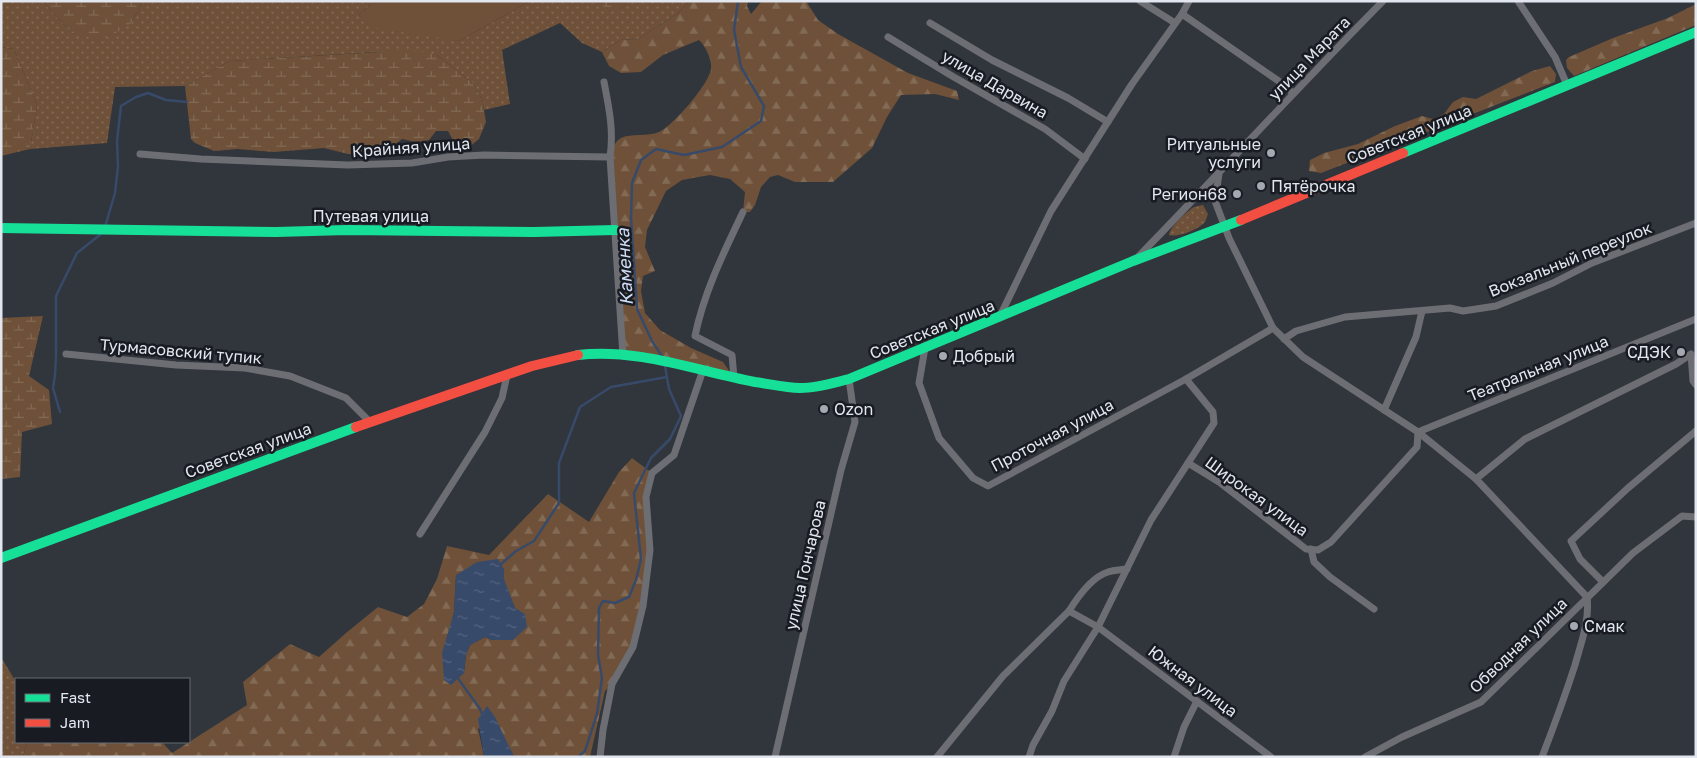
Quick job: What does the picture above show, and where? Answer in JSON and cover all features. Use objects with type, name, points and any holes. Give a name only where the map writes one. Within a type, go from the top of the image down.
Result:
[{"type":"main road","name":"Советская улица","points":[[1,558],[370,422],[508,374],[549,362],[586,355],[623,356],[676,364],[734,378],[788,387],[807,388],[849,379],[1134,261],[1224,227],[1696,32]]},
{"type":"main road","name":"Путевая улица","points":[[1,228],[276,232],[347,230],[534,232],[615,230]]},
{"type":"street","points":[[1140,1],[1175,23]]},
{"type":"street","points":[[1000,316],[1051,211],[1108,122],[1182,14],[1188,1]]},
{"type":"street","name":"улица Марата","points":[[1255,134],[1383,1]]},
{"type":"street","points":[[1518,1],[1555,57],[1567,85]]},
{"type":"street","points":[[1182,14],[1293,93]]},
{"type":"street","name":"улица Дарвина","points":[[930,23],[992,60],[1068,98],[1108,122]]},
{"type":"street","name":"улица Дарвина","points":[[888,38],[1045,129],[1085,159]]},
{"type":"street","points":[[604,82],[611,124],[612,141],[610,157],[623,356]]},
{"type":"street","name":"Советская улица","points":[[1134,261],[1219,174],[1255,134]]},
{"type":"street","name":"Крайняя улица","points":[[140,154],[201,160],[348,165],[412,162],[484,155],[610,157]]},
{"type":"street","points":[[1219,174],[1215,201],[1224,227],[1272,328],[1303,357],[1418,432],[1476,479],[1587,597],[1589,610],[1584,636],[1563,702],[1542,757]]},
{"type":"street","points":[[734,378],[732,355],[695,336],[699,316],[716,270],[743,212]]},
{"type":"street","name":"Вокзальный переулок","points":[[1284,339],[1296,331],[1345,317],[1450,308],[1463,311],[1496,306],[1553,283],[1592,264],[1696,223]]},
{"type":"street","points":[[1384,410],[1416,337],[1422,311]]},
{"type":"street","name":"Театральная улица","points":[[1418,432],[1696,319]]},
{"type":"street","name":"Проточная улица","points":[[925,348],[919,383],[939,438],[973,478],[988,486],[1186,379],[1272,328]]},
{"type":"street","name":"Турмасовский тупик","points":[[66,354],[176,365],[245,368],[290,376],[346,398],[370,422]]},
{"type":"street","points":[[1476,479],[1525,439],[1676,364],[1691,354],[1693,381],[1696,385]]},
{"type":"street","points":[[600,757],[612,684],[633,647],[643,606],[650,550],[646,497],[652,473],[674,456],[703,370]]},
{"type":"street","points":[[420,534],[485,432],[502,398],[508,374]]},
{"type":"street","name":"улица Гончарова","points":[[775,757],[841,470],[855,422],[849,379]]},
{"type":"street","name":"Широкая улица","points":[[1029,757],[1033,745],[1052,711],[1064,681],[1098,627],[1151,520],[1214,423],[1213,412],[1186,379]]},
{"type":"street","points":[[1603,582],[1580,559],[1571,541],[1628,488],[1696,430]]},
{"type":"street","points":[[1374,609],[1330,577],[1314,562],[1311,549],[1318,550],[1331,542],[1392,476],[1418,447],[1418,432]]},
{"type":"street","name":"Широкая улица","points":[[1188,463],[1220,482],[1306,549],[1311,549]]},
{"type":"street","name":"Обводная улица","points":[[1365,757],[1402,737],[1481,702],[1633,553],[1682,516],[1696,517]]},
{"type":"street","points":[[937,757],[1003,676],[1069,611],[1080,594],[1107,572],[1127,568]]},
{"type":"street","points":[[1069,611],[1098,627]]},
{"type":"street","name":"Южная улица","points":[[1098,627],[1271,757]]},
{"type":"street","points":[[1174,757],[1184,728],[1197,701]]},
{"type":"green space","points":[[1,1],[42,1],[73,34],[131,24],[143,1],[375,1],[359,15],[459,41],[530,1],[596,1],[611,11],[623,7],[628,1],[690,1],[677,14],[638,39],[620,40],[602,52],[582,43],[560,23],[502,50],[510,104],[484,110],[482,99],[473,83],[437,55],[376,52],[230,61],[185,86],[115,87],[107,143],[30,149],[37,105],[14,49],[1,47]]},
{"type":"green space","points":[[42,1],[143,1],[131,24],[103,40],[73,34]]},
{"type":"green space","points":[[375,1],[530,1],[459,41],[369,27],[359,15]]},
{"type":"green space","points":[[596,1],[628,1],[623,7],[611,12]]},
{"type":"green space","points":[[690,1],[748,1],[747,6],[751,14],[762,1],[806,1],[818,20],[838,34],[908,73],[957,91],[959,100],[935,94],[901,95],[887,117],[872,148],[833,182],[795,182],[778,175],[770,177],[761,187],[755,205],[750,212],[743,212],[745,192],[730,179],[710,175],[682,180],[666,191],[647,230],[645,247],[655,271],[643,276],[641,291],[645,313],[660,330],[691,348],[723,362],[734,378],[623,356],[610,157],[615,144],[621,138],[659,132],[673,122],[705,83],[711,65],[708,53],[699,40],[663,55],[641,72],[621,73],[609,66],[602,52],[620,40],[638,39],[677,14]]},
{"type":"green space","points":[[1696,4],[1696,25],[1574,76],[1567,68],[1566,60],[1569,57],[1613,38],[1668,18]]},
{"type":"green space","points":[[1,47],[14,49],[37,105],[30,149],[1,156]]},
{"type":"green space","points":[[412,50],[437,55],[473,83],[482,99],[486,122],[479,139],[468,148],[455,144],[448,131],[436,131],[429,140],[416,142],[402,139],[397,143],[393,154],[348,154],[324,148],[274,152],[237,149],[214,151],[195,143],[191,139],[185,86],[230,61]]},
{"type":"green space","points":[[1550,66],[1556,74],[1555,82],[1321,173],[1309,171],[1310,160],[1324,153],[1358,144],[1395,126],[1422,116],[1433,119],[1444,114],[1453,102],[1463,97],[1476,99],[1532,71]]},
{"type":"green space","points":[[1203,205],[1208,214],[1202,225],[1183,234],[1169,235],[1187,212],[1194,207]]},
{"type":"green space","points":[[43,316],[29,376],[49,390],[52,424],[22,432],[20,477],[1,479],[1,318]]},
{"type":"green space","points":[[632,458],[652,473],[646,497],[650,550],[633,647],[612,684],[605,691],[590,757],[514,757],[509,746],[478,728],[484,757],[23,757],[27,743],[163,743],[172,753],[247,705],[243,682],[290,644],[319,657],[378,607],[407,617],[424,604],[437,579],[447,546],[489,555],[548,494],[589,522],[619,472]],"holes":[[[504,569],[503,579],[515,608],[525,615],[492,640],[485,637],[470,645],[466,655],[464,673],[451,626],[454,612],[456,575]]]},
{"type":"green space","points":[[1,657],[15,680],[15,743],[27,743],[23,757],[1,757]]},
{"type":"water","points":[[498,559],[504,569],[504,579],[515,608],[525,614],[527,627],[513,640],[492,640],[485,637],[470,645],[466,655],[464,673],[451,685],[444,680],[442,653],[454,612],[456,575],[477,562]]},
{"type":"water","points":[[487,706],[495,717],[514,757],[484,757],[478,719]]},
{"type":"waterway","name":"Каменка","points":[[663,358],[652,341],[637,309],[631,218],[632,183],[641,160],[656,149],[684,155],[722,147],[761,121],[764,106],[741,67],[734,30],[738,1]]},
{"type":"waterway","points":[[105,227],[115,193],[118,166],[117,141],[121,106],[136,97],[148,93],[166,100],[187,102]]},
{"type":"waterway","points":[[60,412],[53,388],[56,355],[56,296],[77,253],[101,234]]},
{"type":"waterway","name":"Каменка","points":[[578,757],[585,751],[597,714],[602,678],[598,655],[599,608],[603,601],[615,603],[629,597],[636,580],[641,559],[634,493],[651,458],[670,439],[681,416],[669,389],[665,366]]},
{"type":"waterway","points":[[500,565],[516,551],[534,541],[559,503],[559,463],[580,407],[611,387],[667,377]]},
{"type":"waterway","points":[[457,677],[483,716]]},
{"type":"traffic: fast","points":[[1403,153],[1696,32]]},
{"type":"traffic: fast","points":[[578,355],[623,355],[645,358],[755,382],[789,387],[806,388],[825,385],[849,379],[1133,261],[1241,220]]},
{"type":"traffic: fast","points":[[1,228],[276,232],[347,230],[534,232],[615,230]]},
{"type":"traffic: fast","points":[[1,558],[356,427]]},
{"type":"traffic: jam","points":[[1241,220],[1403,153]]},
{"type":"traffic: jam","points":[[356,427],[532,366],[578,355]]},
{"type":"place","name":"Ритуальные услуги","points":[[1271,153]]},
{"type":"place","name":"Пятёрочка","points":[[1261,186]]},
{"type":"place","name":"Регион68","points":[[1237,194]]},
{"type":"place","name":"СДЭК","points":[[1681,352]]},
{"type":"place","name":"Добрый","points":[[943,356]]},
{"type":"place","name":"Ozon","points":[[824,409]]},
{"type":"place","name":"Смак","points":[[1574,626]]}]
